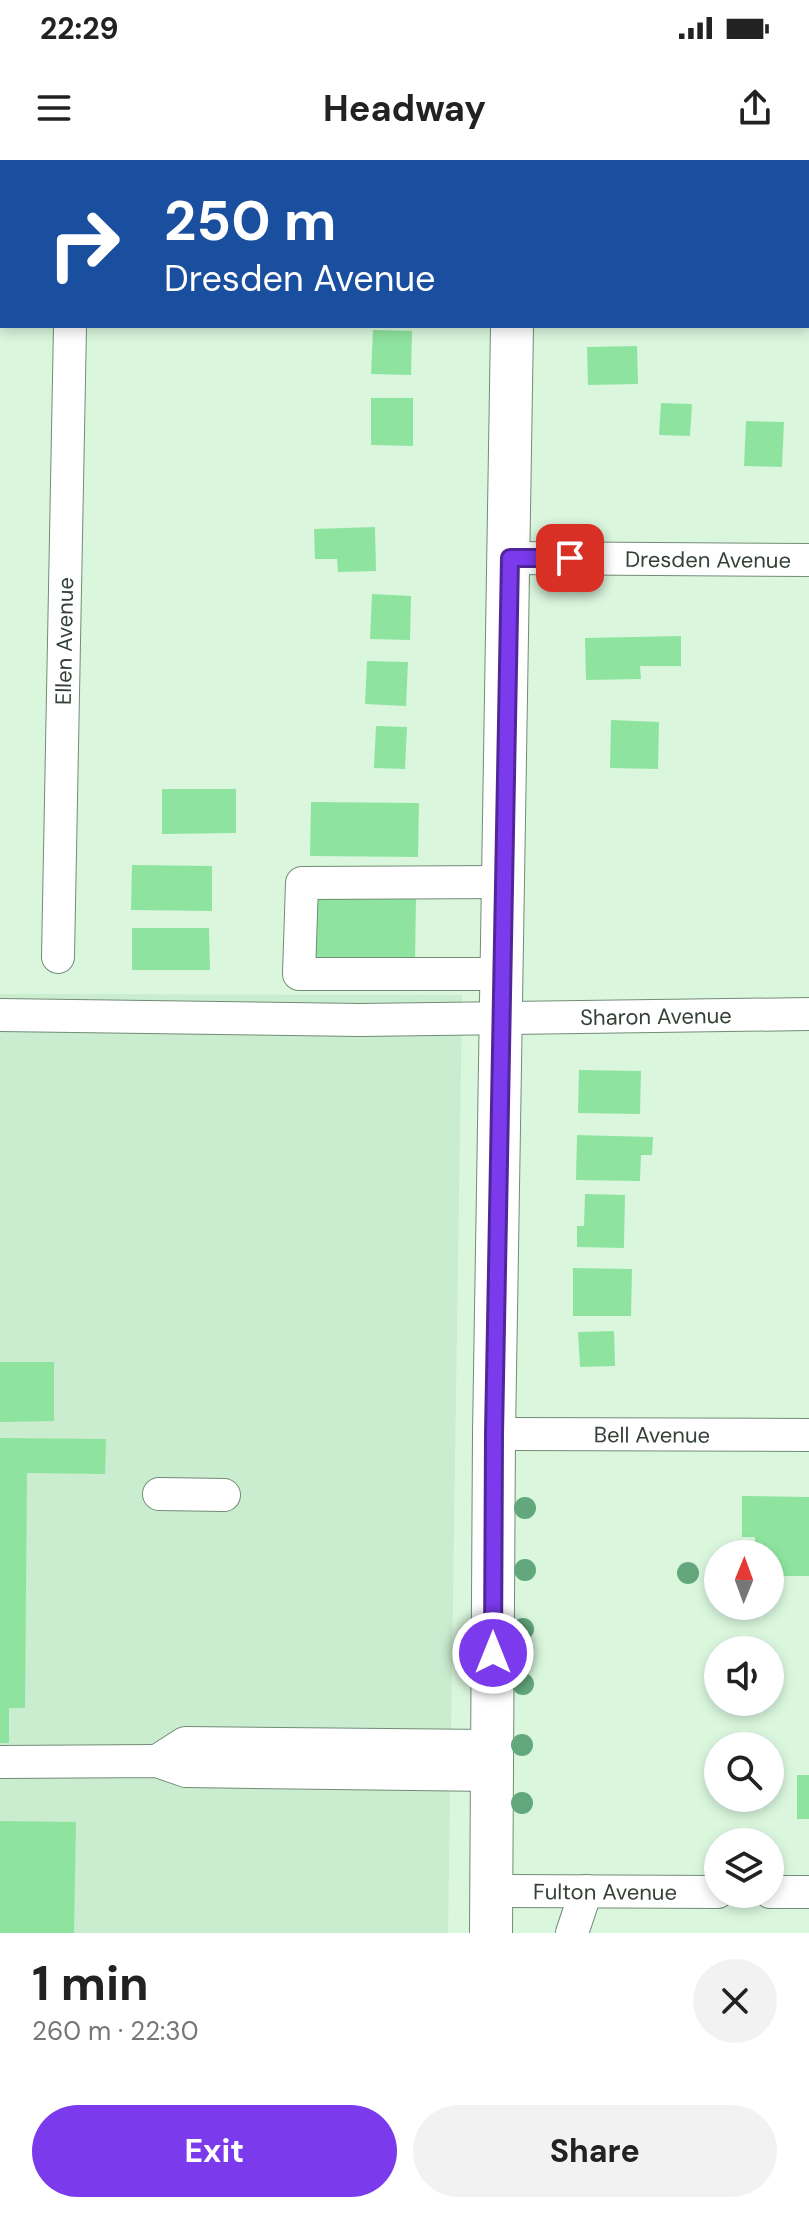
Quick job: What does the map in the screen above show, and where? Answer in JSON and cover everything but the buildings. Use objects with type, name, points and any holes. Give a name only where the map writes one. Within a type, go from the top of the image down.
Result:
[{"type":"main road","points":[[491,1933],[494,1434],[512,328]]},
{"type":"street","name":"Ellen Avenue","points":[[58,957],[70,328]]},
{"type":"street","name":"Dresden Avenue","points":[[510,558],[809,560]]},
{"type":"street","points":[[503,974],[299,974],[302,883],[505,882]]},
{"type":"street","name":"Sharon Avenue","points":[[0,1015],[502,1020],[809,1014]]},
{"type":"street","name":"Bell Avenue","points":[[494,1434],[809,1435]]},
{"type":"street","points":[[159,1494],[224,1495]]},
{"type":"street","points":[[0,1762],[157,1761],[185,1743],[492,1761]]},
{"type":"street","name":"Fulton Avenue","points":[[491,1891],[704,1892]]},
{"type":"street","points":[[572,1933],[586,1891]]},
{"type":"street","points":[[784,1892],[809,1892]]},
{"type":"shaded area","points":[[0,994],[462,995],[448,1933],[0,1933]]},
{"type":"route","points":[[493,1653],[510,558],[570,558]]}]
